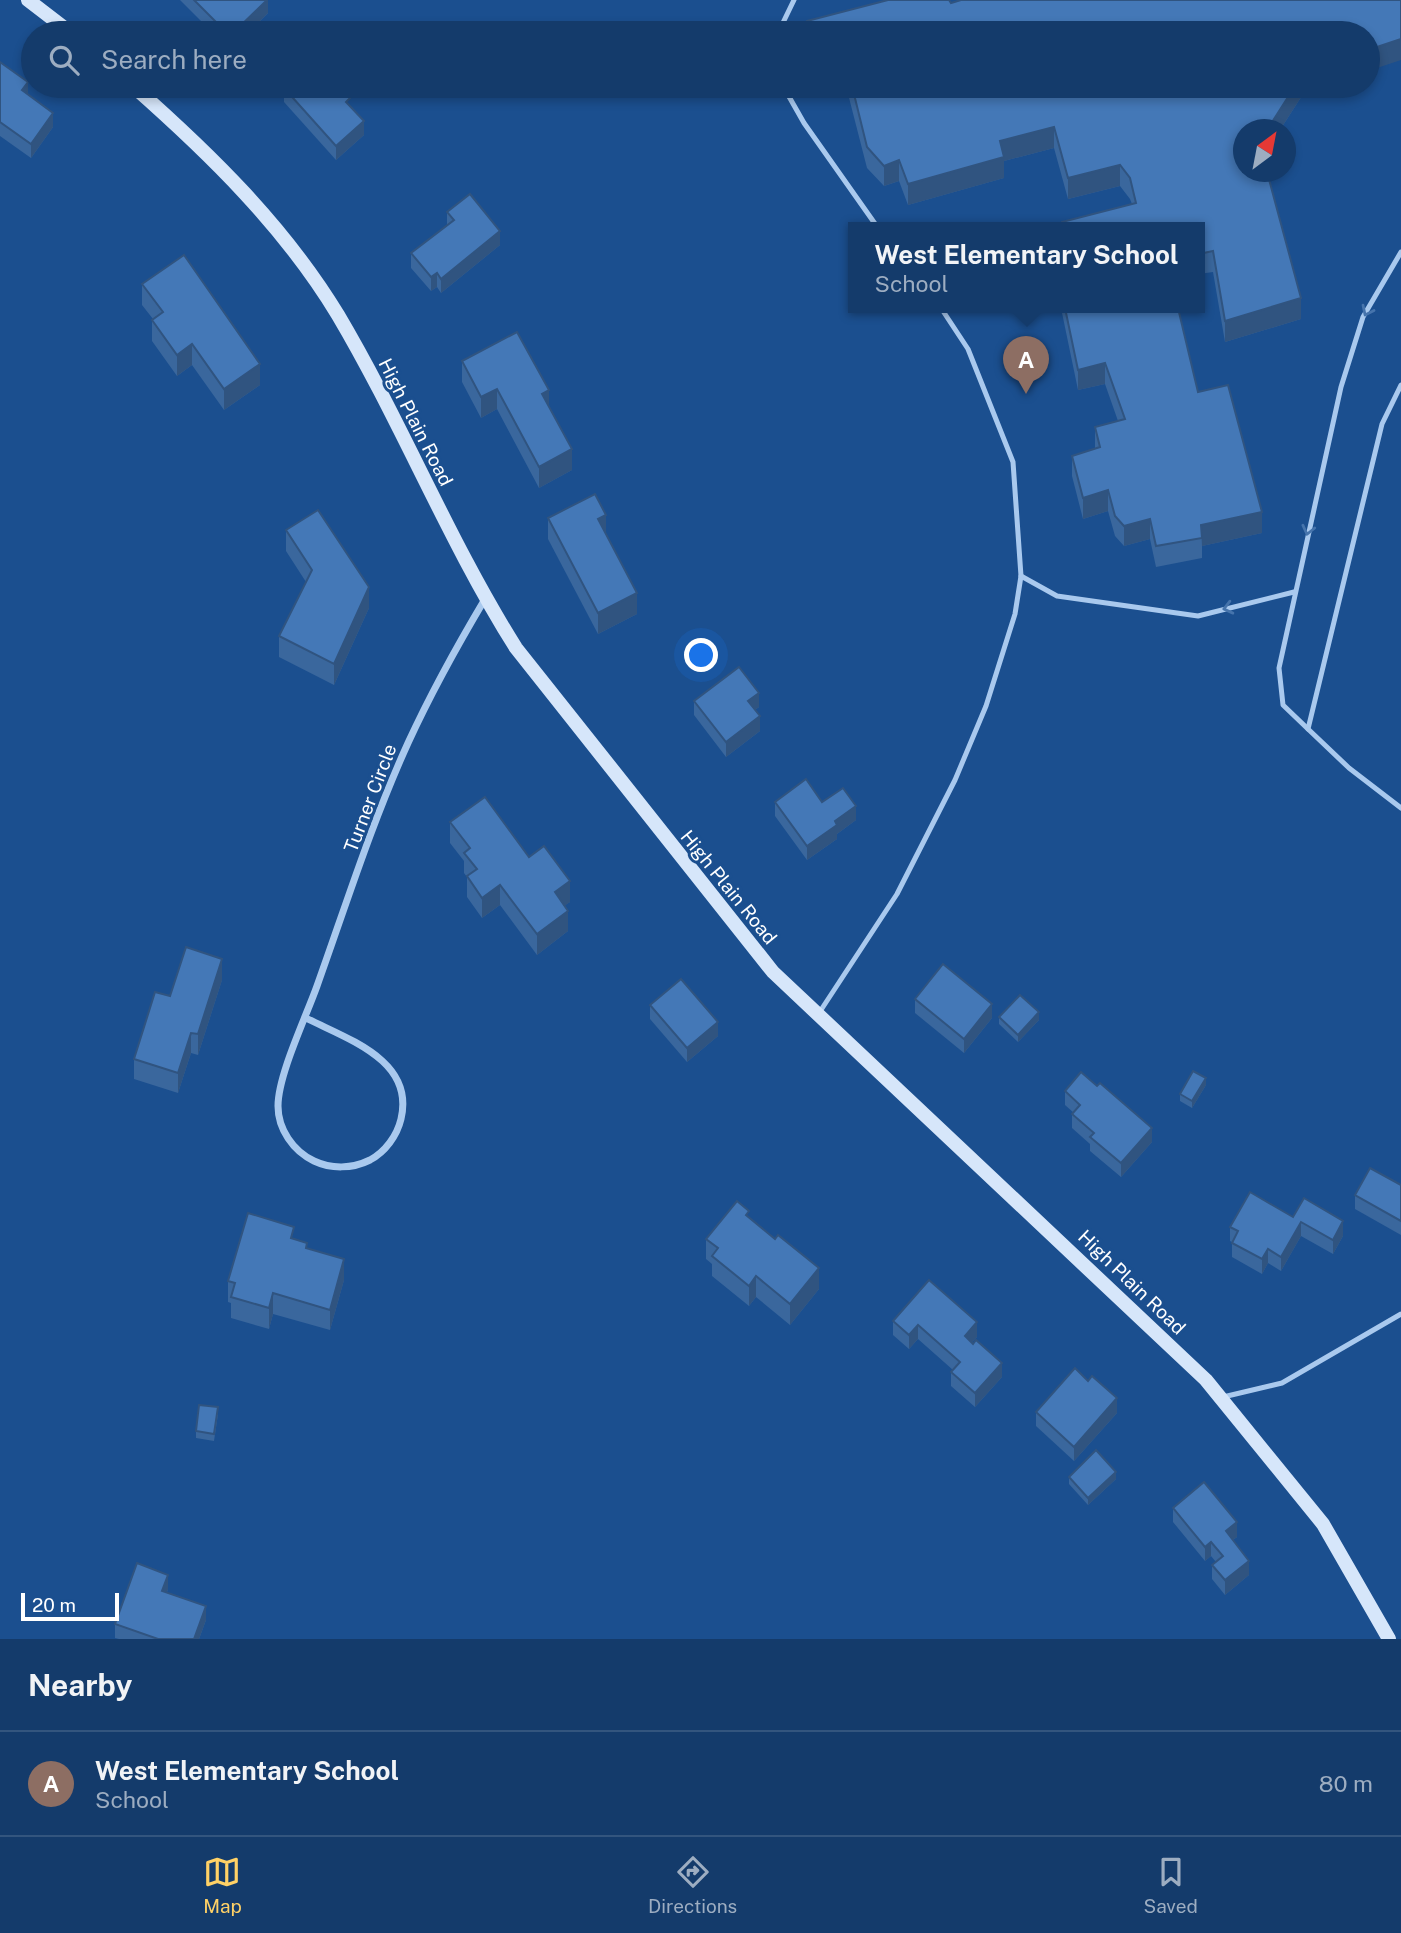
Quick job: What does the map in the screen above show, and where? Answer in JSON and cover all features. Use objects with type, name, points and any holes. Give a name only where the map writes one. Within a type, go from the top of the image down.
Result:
[{"type":"street","points":[[28,0],[55,21]]},
{"type":"street","name":"High Plain Road","points":[[146,98],[227,172],[298,256],[337,313],[392,411],[485,599],[551,696],[756,951],[773,972],[1186,1361],[1220,1398],[1323,1524],[1389,1639]]},
{"type":"street","name":"Turner Circle","points":[[306,1018],[373,1052],[392,1070],[398,1082],[403,1107],[397,1132],[381,1152],[359,1165],[333,1167],[321,1164],[299,1151],[279,1118],[279,1093],[306,1018],[407,746],[442,672],[485,599]]},
{"type":"lane","points":[[784,21],[794,0]]},
{"type":"lane","points":[[790,98],[804,123],[874,222]]},
{"type":"lane","points":[[1401,252],[1363,317],[1345,375],[1279,668],[1283,705],[1349,768],[1401,808]]},
{"type":"lane","points":[[819,1013],[897,894],[956,780],[986,706],[1014,614],[1021,576],[1013,462],[968,349],[944,313]]},
{"type":"lane","points":[[1308,729],[1382,424],[1401,385]]},
{"type":"lane","points":[[1021,576],[1057,596],[1198,616],[1294,592]]},
{"type":"lane","points":[[1220,1398],[1282,1383],[1401,1314]]},
{"type":"building","points":[[194,0],[267,0],[245,21],[215,21]]},
{"type":"building","points":[[888,0],[949,0],[951,3],[961,0],[1401,0],[1401,39],[1380,46],[1380,21],[807,21]]},
{"type":"building","points":[[0,62],[21,77],[21,98],[33,98],[53,113],[31,144],[0,122]]},
{"type":"building","points":[[293,98],[350,98],[346,102],[364,121],[336,146]]},
{"type":"building","points":[[855,98],[1287,98],[1274,119],[1233,119],[1233,182],[1270,182],[1301,298],[1225,321],[1213,251],[1205,253],[1205,222],[1062,222],[1136,203],[1130,178],[1120,165],[1068,178],[1054,127],[1000,141],[1004,157],[908,184],[899,160],[884,166],[867,147]]},
{"type":"building","points":[[470,194],[500,231],[441,279],[437,273],[431,277],[411,253],[454,220],[447,212]]},
{"type":"building","points":[[184,255],[260,364],[224,389],[192,344],[177,355],[152,320],[163,312],[142,284]]},
{"type":"building","points":[[1066,313],[1179,313],[1198,392],[1228,385],[1262,512],[1201,525],[1202,538],[1156,546],[1150,519],[1124,526],[1115,516],[1108,490],[1083,498],[1072,456],[1100,447],[1095,427],[1125,419],[1105,363],[1078,370]]},
{"type":"building","points":[[517,332],[549,390],[542,394],[572,449],[539,467],[497,389],[481,397],[462,361]]},
{"type":"building","points":[[595,494],[606,515],[598,519],[637,593],[598,613],[548,518]]},
{"type":"building","points":[[318,510],[369,587],[334,664],[279,636],[312,570],[286,530]]},
{"type":"building","points":[[739,667],[759,693],[748,701],[760,716],[726,742],[694,701]]},
{"type":"building","points":[[806,779],[822,802],[843,788],[856,806],[835,821],[837,825],[807,846],[775,802]]},
{"type":"building","points":[[485,797],[529,857],[544,846],[570,881],[555,892],[568,911],[537,934],[500,885],[482,898],[467,876],[477,869],[464,853],[470,848],[450,822]]},
{"type":"building","points":[[186,947],[222,959],[198,1034],[191,1033],[178,1073],[134,1059],[155,992],[170,996]]},
{"type":"building","points":[[943,964],[992,1004],[964,1039],[915,999]]},
{"type":"building","points":[[681,979],[718,1022],[687,1048],[650,1005]]},
{"type":"building","points":[[1020,995],[1039,1012],[1018,1035],[999,1017]]},
{"type":"building","points":[[1193,1071],[1206,1078],[1192,1101],[1180,1094]]},
{"type":"building","points":[[1081,1072],[1097,1086],[1100,1083],[1152,1128],[1121,1163],[1090,1137],[1094,1133],[1072,1114],[1080,1105],[1065,1091]]},
{"type":"building","points":[[1370,1168],[1401,1185],[1401,1221],[1355,1195]]},
{"type":"building","points":[[1250,1192],[1293,1217],[1304,1198],[1343,1221],[1333,1240],[1301,1222],[1281,1257],[1268,1249],[1262,1259],[1232,1243],[1238,1231],[1230,1227]]},
{"type":"building","points":[[737,1201],[749,1211],[746,1215],[775,1239],[778,1235],[819,1268],[790,1304],[756,1276],[749,1286],[712,1256],[718,1248],[706,1239]]},
{"type":"building","points":[[248,1213],[294,1227],[291,1238],[307,1243],[306,1248],[344,1259],[330,1310],[273,1293],[269,1308],[231,1297],[235,1283],[228,1281]]},
{"type":"building","points":[[929,1280],[977,1322],[965,1336],[973,1344],[976,1340],[1002,1363],[975,1393],[951,1372],[960,1362],[918,1325],[909,1335],[893,1321]]},
{"type":"building","points":[[1075,1368],[1088,1381],[1092,1376],[1117,1398],[1074,1447],[1036,1412]]},
{"type":"building","points":[[199,1405],[218,1407],[214,1434],[196,1431]]},
{"type":"building","points":[[1096,1450],[1116,1472],[1088,1498],[1069,1477]]},
{"type":"building","points":[[1204,1482],[1237,1522],[1226,1531],[1249,1561],[1225,1580],[1212,1565],[1223,1556],[1211,1542],[1205,1547],[1173,1508]]},
{"type":"building","points":[[137,1563],[168,1575],[162,1591],[206,1606],[194,1639],[158,1639],[115,1624]]},
{"type":"place","name":"West Elementary School","points":[[1026,394]]}]
